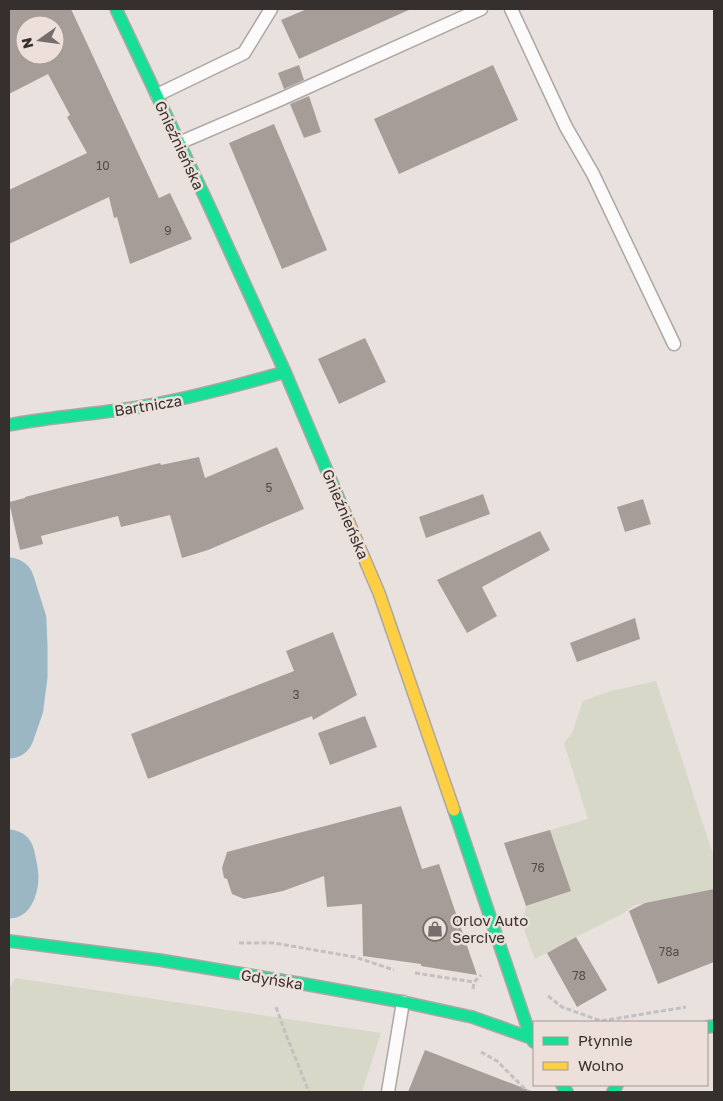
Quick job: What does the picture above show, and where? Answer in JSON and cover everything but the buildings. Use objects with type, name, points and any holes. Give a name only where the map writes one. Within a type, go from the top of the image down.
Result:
[{"type":"street","name":"Gnieźnieńska","points":[[116,9],[285,372],[379,593],[533,1040]]},
{"type":"street","name":"Bartnicza","points":[[9,424],[126,409],[182,399],[285,372]]},
{"type":"street","name":"Gdyńska","points":[[14,941],[168,962],[403,1002],[472,1017],[533,1040]]},
{"type":"lane","points":[[157,95],[244,53],[271,9]]},
{"type":"lane","points":[[179,143],[481,9]]},
{"type":"lane","points":[[511,9],[566,127],[593,174],[674,344]]},
{"type":"lane","points":[[388,1092],[403,1002]]},
{"type":"path","points":[[545,992],[562,1007],[598,1021]]},
{"type":"path","points":[[276,1005],[284,1032],[309,1092]]},
{"type":"path","points":[[607,1021],[687,1007]]},
{"type":"green space","points":[[656,681],[714,857],[714,889],[635,905],[622,914],[535,959],[522,924],[526,906],[571,891],[550,830],[588,819],[564,743],[572,733],[583,701],[611,691]]},
{"type":"green space","points":[[15,978],[381,1033],[362,1092],[9,1092],[9,990]]},
{"type":"waterway","points":[[9,583],[21,621],[22,647],[22,676],[18,707],[9,733]]},
{"type":"waterway","points":[[9,855],[13,879],[9,893]]},
{"type":"traffic: fast","points":[[116,9],[285,372],[341,504]]},
{"type":"traffic: fast","points":[[9,425],[163,403],[285,372]]},
{"type":"traffic: fast","points":[[454,810],[533,1041]]},
{"type":"traffic: fast","points":[[9,941],[159,960],[403,1002],[472,1017],[533,1038]]},
{"type":"traffic: fast","points":[[708,1027],[714,1026]]},
{"type":"traffic: fast","points":[[563,1086],[567,1092]]},
{"type":"traffic: fast","points":[[613,1092],[616,1086]]},
{"type":"traffic: slow","points":[[341,504],[379,593],[454,810]]},
{"type":"place","name":"Orlov Auto Sercive","points":[[435,929]]}]
